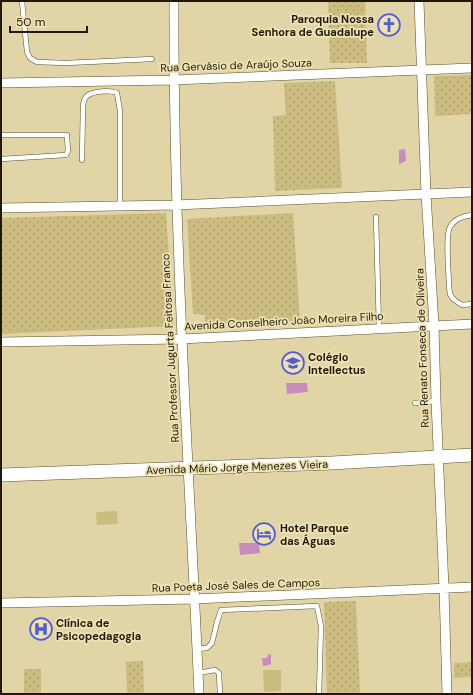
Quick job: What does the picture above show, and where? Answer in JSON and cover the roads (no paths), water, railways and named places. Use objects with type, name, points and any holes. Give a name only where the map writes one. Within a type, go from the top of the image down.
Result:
[{"type":"street","name":"Rua Professor Jugurta Feitosa Franco","points":[[174,1],[173,80],[176,205],[181,339],[199,694]]},
{"type":"street","name":"Rua Renato Fonseca de Oliveira","points":[[419,1],[426,194],[434,325],[447,694]]},
{"type":"street","name":"Rua Gervásio de Araújo Souza","points":[[1,84],[173,80],[472,68]]},
{"type":"street","points":[[1,208],[176,205],[472,192]]},
{"type":"street","name":"Avenida Conselheiro João Moreira Filho","points":[[1,342],[181,339],[472,324]]},
{"type":"street","name":"Avenida Mário Jorge Menezes Vieira","points":[[1,475],[188,469],[472,456]]},
{"type":"street","name":"Rua Poeta José Sales de Campos","points":[[1,603],[194,599],[472,587]]},
{"type":"lane","points":[[22,1],[27,52],[30,58],[37,62],[152,59]]},
{"type":"lane","points":[[82,160],[82,105],[84,99],[95,92],[117,93],[120,111],[120,206]]},
{"type":"lane","points":[[1,135],[65,134],[67,135],[68,151],[66,155],[1,159]]},
{"type":"lane","points":[[472,215],[462,217],[450,226],[448,236],[450,294],[453,299],[462,305],[472,304]]},
{"type":"lane","points":[[376,217],[379,328]]},
{"type":"lane","points":[[415,403],[436,401]]},
{"type":"lane","points":[[197,649],[207,648],[212,643],[221,610],[317,606],[320,626],[319,694]]},
{"type":"lane","points":[[198,673],[215,670],[219,673],[220,694]]},
{"type":"place","name":"Paroquia Nossa Senhora de Guadalupe","points":[[389,25]]},
{"type":"place","name":"Colégio Intellectus","points":[[293,363]]},
{"type":"place","name":"Hotel Parque das Águas","points":[[264,534]]},
{"type":"place","name":"Clínica de Psicopedagogia","points":[[41,629]]}]
